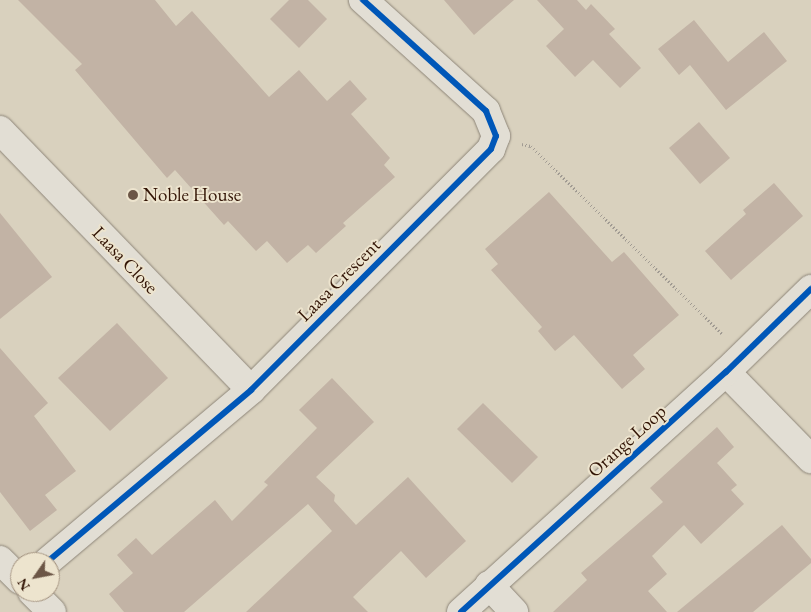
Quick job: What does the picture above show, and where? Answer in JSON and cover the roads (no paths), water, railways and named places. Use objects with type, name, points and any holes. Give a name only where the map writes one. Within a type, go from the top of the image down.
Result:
[{"type":"street","name":"Laasa Crescent","points":[[59,552],[251,390],[492,149],[496,136],[486,112],[363,0]]},
{"type":"street","name":"Laasa Close","points":[[0,130],[251,390]]},
{"type":"street","name":"Orange Loop","points":[[461,612],[735,363],[811,289]]},
{"type":"street","points":[[735,363],[811,459]]},
{"type":"street","points":[[0,560],[10,570]]},
{"type":"street","points":[[489,585],[514,612]]},
{"type":"street","points":[[42,602],[52,612]]},
{"type":"place","name":"Noble House","points":[[133,195]]}]
